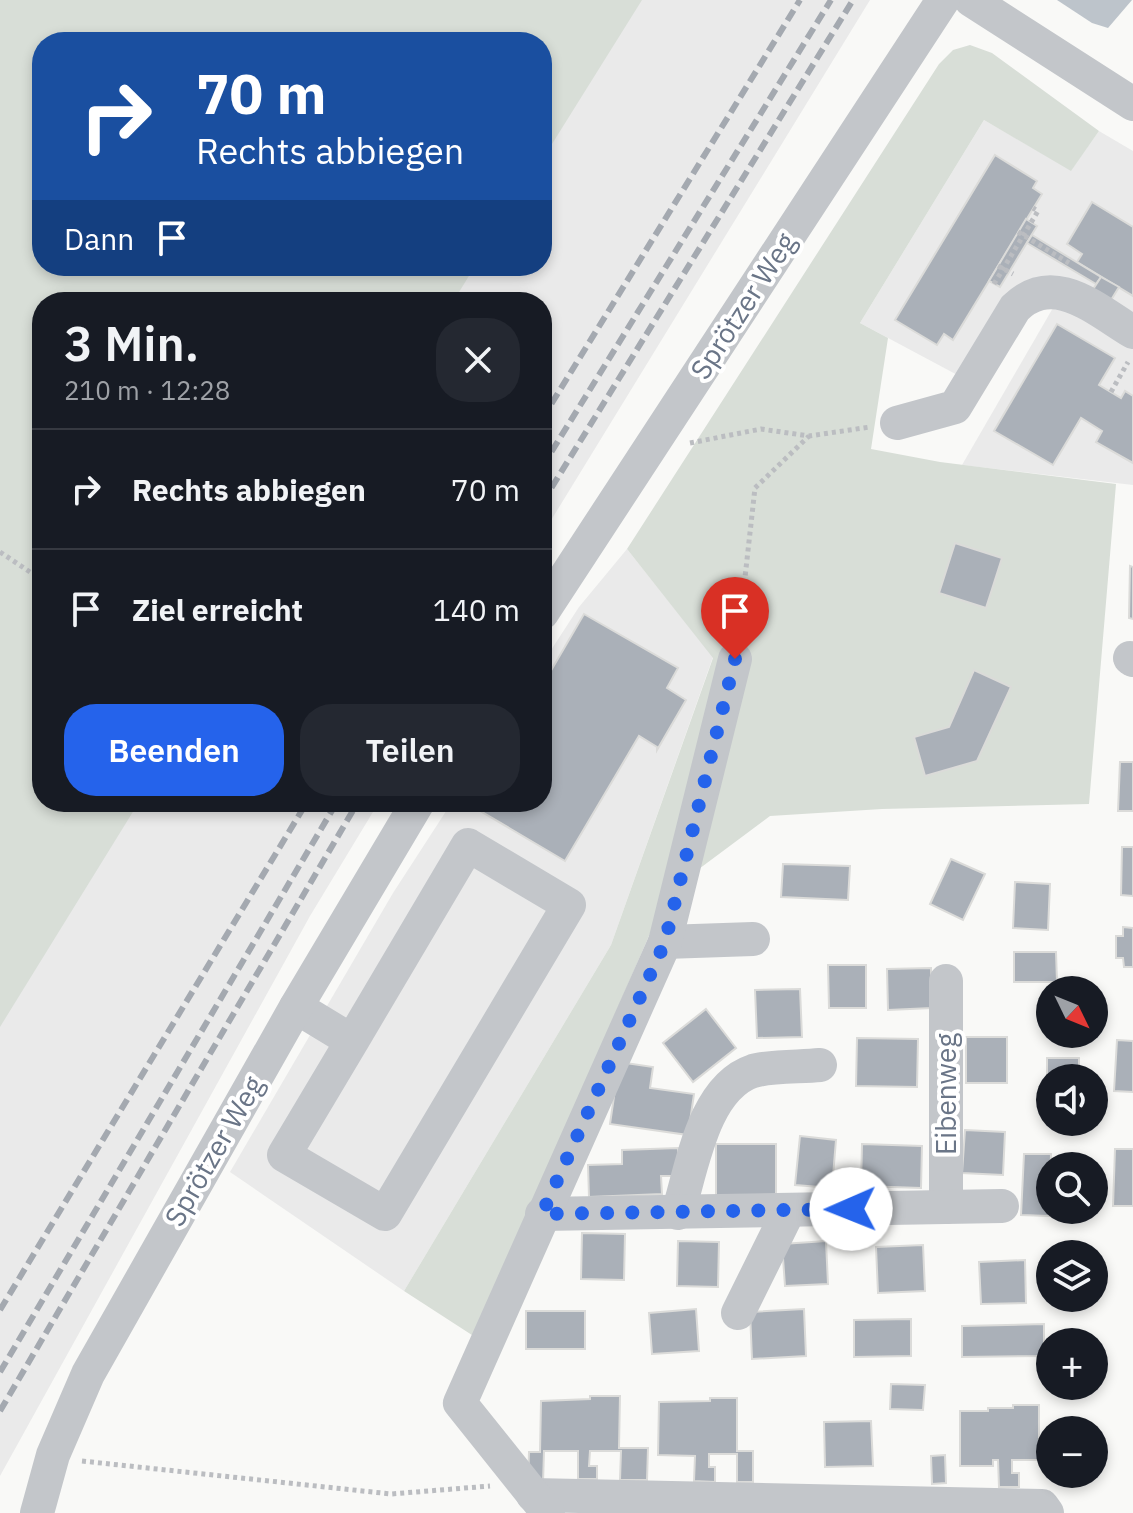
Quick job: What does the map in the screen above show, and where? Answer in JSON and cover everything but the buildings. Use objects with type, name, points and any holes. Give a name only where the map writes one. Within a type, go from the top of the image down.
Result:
[{"type":"street","name":"Sprötzer Weg","points":[[552,598],[943,0]]},
{"type":"street","points":[[971,0],[1133,104]]},
{"type":"street","points":[[897,423],[955,407],[1015,308],[1027,297],[1041,291],[1068,295],[1133,332]]},
{"type":"street","points":[[735,659],[665,942],[460,1403],[534,1497],[1042,1506],[1047,1513]]},
{"type":"street","name":"Sprötzer Weg","points":[[37,1513],[53,1455],[88,1374],[296,1007],[412,812]]},
{"type":"street","points":[[468,845],[569,905],[385,1214],[284,1155],[352,1041],[468,845]]},
{"type":"street","points":[[665,942],[753,939]]},
{"type":"street","name":"Eibenweg","points":[[946,981],[946,1207]]},
{"type":"street","points":[[296,1007],[352,1041]]},
{"type":"street","points":[[678,1213],[709,1113],[726,1087],[753,1071],[820,1065]]},
{"type":"street","points":[[542,1214],[1002,1206]]},
{"type":"street","points":[[738,1313],[789,1210]]},
{"type":"path","points":[[989,293],[1038,211],[1033,208]]},
{"type":"path","points":[[1111,392],[1133,354]]},
{"type":"path","points":[[707,441],[761,429],[809,436],[897,423]]},
{"type":"path","points":[[735,659],[755,488],[809,436]]},
{"type":"path","points":[[0,552],[32,573]]},
{"type":"path","points":[[53,1455],[71,1461],[391,1494],[534,1497]]},
{"type":"shaded area","points":[[0,0],[642,0],[552,144],[552,32],[32,32],[32,276],[469,276],[459,292],[32,292],[32,812],[133,812],[0,1027]]},
{"type":"shaded area","points":[[513,0],[870,0],[552,519],[552,292],[339,292],[348,276],[552,276],[552,32],[535,32]]},
{"type":"shaded area","points":[[1057,0],[1132,0],[1108,28],[1092,23]]},
{"type":"shaded area","points":[[970,45],[992,53],[1099,131],[1071,171],[984,120],[860,323],[888,338],[871,449],[940,462],[1116,484],[1089,804],[882,809],[770,816],[668,892],[475,1337],[404,1291],[611,945],[713,658],[627,549],[939,64],[953,50]]},
{"type":"shaded area","points":[[984,120],[1071,170],[1099,131],[1133,151],[1133,317],[1063,279],[963,378],[860,323]]},
{"type":"shaded area","points":[[1057,301],[1133,340],[1133,485],[962,465]]},
{"type":"shaded area","points":[[627,549],[713,657],[611,945],[404,1291],[230,1172],[393,893],[446,812],[552,812],[552,649],[579,607]]},
{"type":"shaded area","points":[[32,807],[32,812],[373,812],[310,916],[0,1476],[0,821]]},
{"type":"railway","points":[[552,403],[800,0]]},
{"type":"railway","points":[[552,451],[831,0]]},
{"type":"railway","points":[[552,487],[853,0]]},
{"type":"railway","points":[[0,1310],[301,812]]},
{"type":"railway","points":[[0,1372],[331,812]]},
{"type":"railway","points":[[0,1411],[352,812]]},
{"type":"route","points":[[735,659],[665,942],[542,1214],[851,1209]]}]
